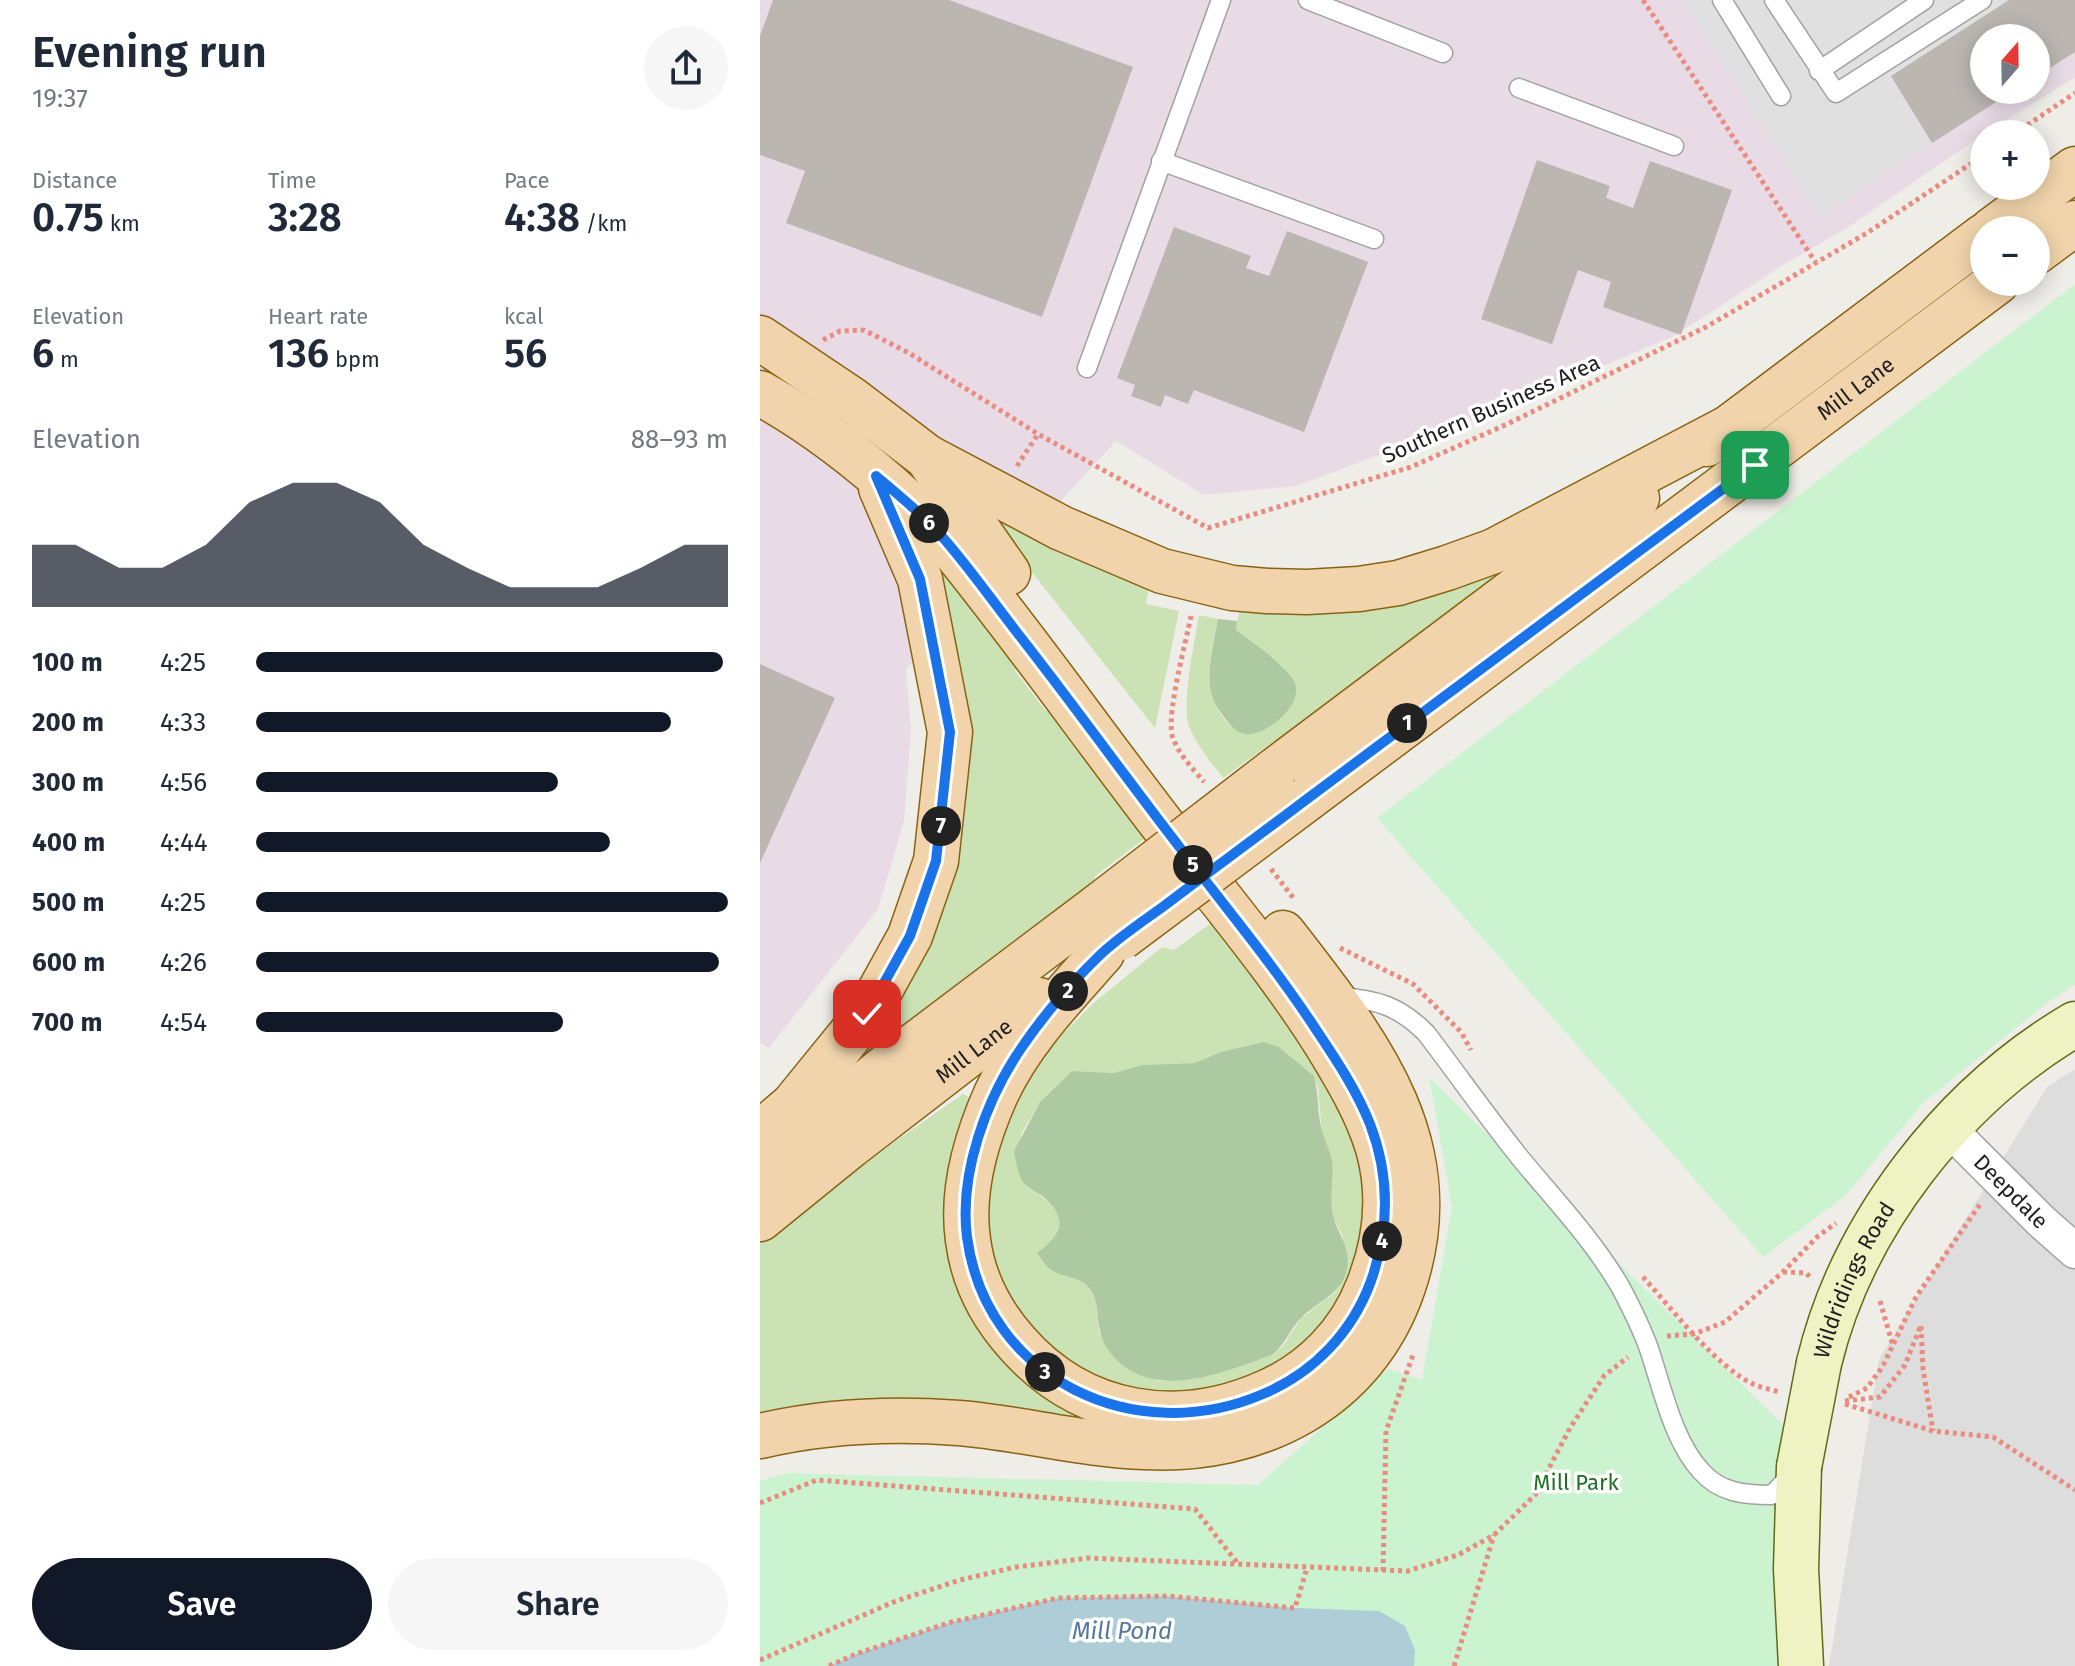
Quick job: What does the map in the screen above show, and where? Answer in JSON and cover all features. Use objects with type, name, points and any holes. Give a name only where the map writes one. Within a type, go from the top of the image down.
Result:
[{"type":"main road","points":[[2011,216],[2075,169]]},
{"type":"main road","points":[[2050,242],[2075,223]]},
{"type":"main road","name":"Mill Lane","points":[[760,1219],[1107,932],[1274,771],[1970,247]]},
{"type":"main road","name":"Mill Lane","points":[[760,1170],[888,1065],[1107,932],[1308,798],[1979,296]]},
{"type":"main road","points":[[760,338],[851,399],[927,457],[1061,528],[1162,571],[1232,588],[1307,592],[1398,583],[1494,551],[1730,427]]},
{"type":"main road","points":[[760,393],[830,438],[915,509],[959,557],[1385,1082],[1404,1123],[1413,1151],[1418,1183],[1416,1241],[1409,1270],[1387,1326],[1354,1369],[1317,1403],[1282,1423],[1248,1437],[1147,1448],[1070,1440],[1002,1428],[921,1421],[843,1424],[760,1436]]},
{"type":"main road","points":[[927,457],[1313,994],[1371,1126],[1385,1183],[1384,1230],[1370,1282],[1358,1310],[1345,1330],[1306,1370],[1279,1387],[1227,1408],[1205,1413],[1154,1414],[1106,1404],[1082,1394],[1040,1368],[995,1314],[981,1289],[968,1243],[967,1196],[976,1148],[998,1091],[1019,1051],[1107,932]]},
{"type":"main road","points":[[760,1133],[793,1105],[867,1014],[910,936],[936,861],[950,732],[920,579],[876,476]]},
{"type":"street","name":"Wildridings Road","points":[[1801,1666],[1796,1569],[1799,1467],[1819,1363],[1838,1305],[1868,1241],[1907,1178],[1991,1085],[2075,1024]]},
{"type":"street","name":"Deepdale","points":[[1949,1129],[2075,1251]]},
{"type":"lane","points":[[1087,368],[1221,0]]},
{"type":"lane","points":[[1308,0],[1443,53]]},
{"type":"lane","points":[[1722,0],[1781,96]]},
{"type":"lane","points":[[1774,0],[1836,93],[1982,0]]},
{"type":"lane","points":[[1819,71],[1924,0]]},
{"type":"lane","points":[[1519,88],[1674,146]]},
{"type":"lane","points":[[1161,161],[1374,239]]},
{"type":"lane","points":[[1313,994],[1367,999],[1408,1016],[1426,1033],[1583,1234],[1622,1291],[1649,1348],[1673,1418],[1700,1471],[1727,1491],[1744,1495],[1772,1495],[1799,1467]]},
{"type":"path","points":[[1643,0],[1816,263]]},
{"type":"path","points":[[2035,120],[2075,93]]},
{"type":"path","name":"Southern Business Area","points":[[823,341],[840,331],[864,330],[909,353],[1038,434],[1208,528],[1411,467],[1505,425],[1706,327],[1867,233],[1970,164]]},
{"type":"path","points":[[1840,1402],[1867,1388],[1883,1366],[1916,1297],[1969,1217],[2000,1181]]},
{"type":"path","points":[[1694,1334],[1725,1322],[1783,1272]]},
{"type":"path","points":[[1840,1402],[1880,1397],[1905,1365],[1921,1325],[1923,1369],[1933,1431]]},
{"type":"path","points":[[760,1660],[896,1601],[960,1580],[1016,1567],[1088,1558],[1408,1571],[1458,1555],[1494,1535],[1535,1495],[1570,1428],[1604,1376],[1630,1355]]},
{"type":"path","points":[[1840,1402],[1933,1431],[1993,1437],[2075,1490]]},
{"type":"path","points":[[760,1503],[817,1480],[1195,1509],[1239,1565]]},
{"type":"path","points":[[1454,1666],[1494,1535]]},
{"type":"path","points":[[829,1666],[948,1623],[1058,1598],[1167,1596],[1295,1608],[1307,1568]]},
{"type":"shaded area","points":[[760,0],[2075,0],[2075,77],[2050,93],[2050,24],[1970,24],[1970,104],[2032,104],[2006,120],[1970,120],[1970,144],[1847,228],[1783,265],[1676,335],[1505,408],[1296,486],[1204,495],[1116,441],[906,669],[911,731],[904,821],[878,909],[769,1048],[760,1043]]},
{"type":"shaded area","points":[[1683,0],[2009,0],[1891,76],[1932,143],[1820,217]]},
{"type":"shaded area","points":[[2075,1069],[2075,1666],[1829,1666],[1879,1359],[2047,1087]]},
{"type":"green space","points":[[2075,284],[2075,985],[2047,1003],[1924,1102],[1845,1196],[1763,1257],[1377,818]]},
{"type":"green space","points":[[992,514],[1149,585],[1146,604],[1179,611],[1155,728],[1023,561]]},
{"type":"green space","points":[[1578,515],[1280,747],[1274,741],[1223,778],[1196,740],[1189,726],[1187,703],[1199,615],[1218,619],[1210,669],[1216,703],[1222,717],[1242,731],[1255,731],[1270,725],[1286,712],[1283,667],[1236,630],[1241,600]]},
{"type":"green space","points":[[914,528],[1020,661],[1015,671],[1046,711],[1058,709],[1148,836],[1094,877],[1098,883],[815,1099],[939,880]]},
{"type":"green space","points":[[1218,619],[1237,621],[1236,630],[1278,663],[1295,683],[1294,701],[1288,710],[1272,725],[1253,734],[1245,734],[1232,726],[1214,701],[1210,669]]},
{"type":"green space","points":[[1218,918],[1318,1049],[1378,1184],[1343,1320],[1218,1401],[1111,1389],[1028,1333],[986,1251],[982,1165],[1032,1064],[1096,1001],[1162,947],[1174,950]],"holes":[[[1279,1047],[1314,1076],[1322,1134],[1332,1158],[1330,1199],[1334,1219],[1343,1237],[1336,1292],[1301,1318],[1283,1346],[1272,1355],[1194,1379],[1158,1381],[1118,1360],[1099,1332],[1092,1291],[1083,1281],[1065,1275],[1038,1253],[1055,1239],[1060,1228],[1057,1212],[1023,1181],[1021,1134],[1040,1102],[1072,1071],[1114,1073],[1142,1065],[1196,1063],[1221,1052]]]},
{"type":"green space","points":[[1264,1042],[1279,1047],[1314,1076],[1320,1124],[1332,1160],[1333,1215],[1347,1253],[1345,1277],[1330,1296],[1299,1321],[1272,1355],[1230,1370],[1185,1380],[1142,1376],[1123,1366],[1107,1348],[1100,1333],[1094,1296],[1087,1285],[1051,1270],[1037,1253],[1057,1233],[1059,1220],[1044,1197],[1023,1182],[1014,1151],[1040,1102],[1072,1071],[1114,1073],[1142,1065],[1195,1063],[1221,1052]]},
{"type":"green space","name":"Mill Park","points":[[1429,1077],[1783,1425],[1787,1666],[760,1666],[760,1481],[786,1473],[1258,1485],[1388,1369],[1422,1380],[1452,1207]]},
{"type":"green space","points":[[963,1094],[972,1099],[963,1121],[1007,1349],[1234,1423],[1410,1229],[1238,1430],[760,1417],[760,1236]]},
{"type":"water","name":"Mill Pond","points":[[1167,1596],[1295,1608],[1379,1611],[1405,1626],[1415,1650],[1414,1666],[829,1666],[948,1623],[1058,1598]]},
{"type":"building","points":[[773,0],[949,0],[1133,67],[1042,317],[786,223],[805,171],[760,155],[760,36]]},
{"type":"building","points":[[2009,0],[2075,0],[2075,52],[2050,68],[2050,24],[1972,24]]},
{"type":"building","points":[[1970,25],[1970,104],[1993,104],[1932,143],[1891,76]]},
{"type":"building","points":[[1537,160],[1610,186],[1606,198],[1633,208],[1650,161],[1732,190],[1681,335],[1603,307],[1611,282],[1578,270],[1552,344],[1481,319]]},
{"type":"building","points":[[1174,227],[1251,256],[1246,268],[1269,276],[1287,231],[1368,262],[1304,432],[1194,390],[1188,404],[1165,395],[1161,407],[1131,396],[1135,385],[1117,378]]},
{"type":"building","points":[[760,664],[835,698],[760,863]]},
{"type":"route","points":[[867,1014],[910,936],[936,861],[950,732],[920,579],[876,476],[942,536],[1097,735],[1148,806],[1220,899],[1292,992],[1357,1095],[1371,1126],[1385,1183],[1385,1211],[1380,1251],[1366,1294],[1345,1330],[1327,1351],[1306,1370],[1279,1387],[1227,1408],[1205,1413],[1154,1414],[1106,1404],[1061,1383],[1040,1368],[995,1314],[981,1289],[968,1243],[966,1222],[970,1176],[976,1148],[998,1091],[1019,1051],[1102,953],[1121,938],[1214,868],[1308,798],[1448,692],[1755,465]]}]
